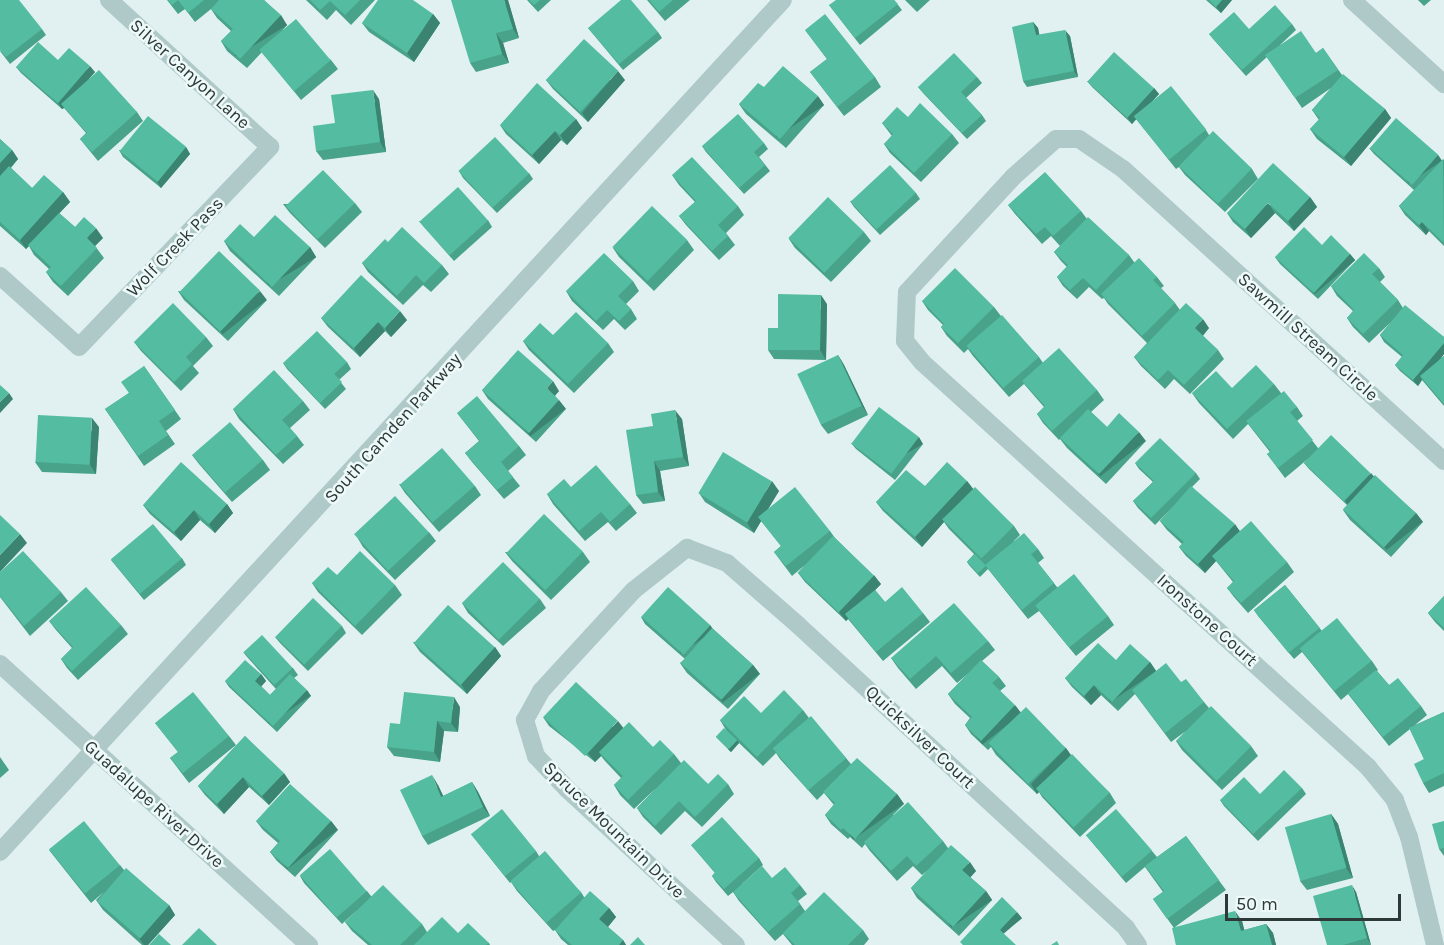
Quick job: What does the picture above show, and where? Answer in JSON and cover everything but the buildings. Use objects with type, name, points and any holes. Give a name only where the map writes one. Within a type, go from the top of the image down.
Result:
[{"type":"street","name":"Silver Canyon Lane","points":[[109,0],[270,147]]},
{"type":"street","name":"South Camden Parkway","points":[[0,852],[96,751],[783,0]]},
{"type":"street","points":[[1352,0],[1444,84]]},
{"type":"street","name":"Sawmill Stream Circle","points":[[905,341],[907,292],[1013,177],[1056,139],[1079,139],[1123,169],[1444,461]]},
{"type":"street","name":"Wolf Creek Pass","points":[[0,276],[79,347],[270,147]]},
{"type":"street","name":"Ironstone Court","points":[[905,341],[943,381],[1368,767],[1395,800],[1409,837],[1435,945]]},
{"type":"street","name":"Spruce Mountain Drive","points":[[687,548],[634,590],[541,691],[525,720],[536,756],[568,790],[736,945]]},
{"type":"street","name":"Quicksilver Court","points":[[687,548],[727,562],[1126,928],[1138,945]]},
{"type":"street","name":"Guadalupe River Drive","points":[[0,664],[309,945]]}]
